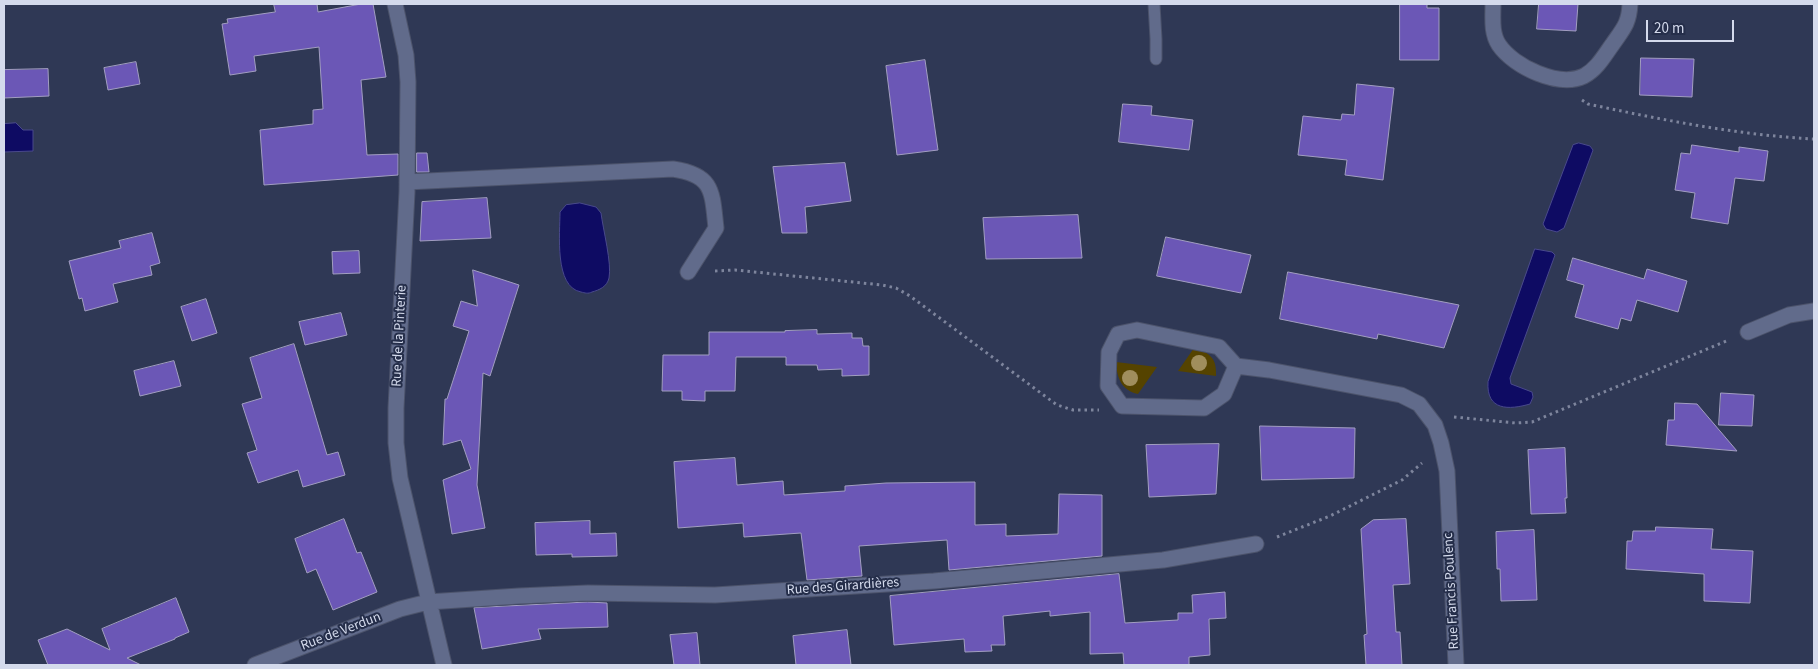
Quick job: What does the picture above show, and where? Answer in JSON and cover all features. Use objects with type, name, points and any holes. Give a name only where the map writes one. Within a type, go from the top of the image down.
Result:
[{"type":"street","name":"Rue de la Pinterie","points":[[395,4],[407,67],[407,182],[396,443],[400,478],[444,665]]},
{"type":"street","points":[[1493,4],[1493,29],[1499,45],[1525,67],[1543,76],[1562,80],[1576,78],[1595,69],[1630,18],[1630,4]]},
{"type":"street","points":[[407,182],[673,169],[690,171],[700,177],[709,187],[716,228],[688,272]]},
{"type":"street","points":[[1748,332],[1789,315],[1814,311]]},
{"type":"street","points":[[1137,330],[1219,347],[1236,366],[1224,394],[1204,408],[1122,406],[1108,386],[1109,352],[1118,334],[1137,330]]},
{"type":"street","name":"Rue Francis Poulenc","points":[[1236,366],[1269,370],[1401,395],[1419,404],[1435,426],[1447,471],[1456,665]]},
{"type":"street","name":"Rue des Girardières","points":[[428,602],[588,594],[715,595],[934,581],[1163,560],[1256,544]]},
{"type":"street","name":"Rue de Verdun","points":[[255,665],[400,609],[428,602]]},
{"type":"lane","points":[[1154,4],[1156,59]]},
{"type":"path","points":[[1576,78],[1576,88],[1579,95],[1582,101],[1588,104],[1726,131],[1814,139]]},
{"type":"path","points":[[688,272],[734,270],[896,288],[910,296],[1056,405],[1073,410],[1093,411],[1122,406]]},
{"type":"path","points":[[1435,426],[1456,416],[1516,423],[1532,422],[1748,332]]},
{"type":"path","points":[[1256,544],[1322,520],[1402,480],[1413,472],[1441,443]]},
{"type":"shaded area","points":[[16,123],[23,130],[33,130],[33,151],[4,152],[4,124]]},
{"type":"shaded area","points":[[1579,143],[1590,146],[1593,150],[1564,228],[1557,232],[1546,229],[1543,224],[1573,145]]},
{"type":"shaded area","points":[[580,203],[596,207],[601,213],[610,272],[605,286],[588,293],[572,288],[562,270],[560,258],[560,212],[566,205]]},
{"type":"shaded area","points":[[1535,249],[1552,252],[1555,255],[1510,378],[1511,384],[1532,392],[1533,397],[1530,404],[1514,407],[1500,406],[1491,399],[1488,392],[1488,382]]},
{"type":"shaded area","points":[[1194,348],[1211,357],[1214,361],[1216,376],[1178,371]]},
{"type":"shaded area","points":[[1116,362],[1157,367],[1138,394],[1128,390],[1121,382],[1117,373]]},
{"type":"building","points":[[274,4],[317,4],[318,12],[361,4],[373,4],[386,77],[361,80],[367,155],[398,154],[398,175],[264,185],[260,130],[313,124],[313,110],[323,109],[319,47],[254,56],[256,71],[230,75],[222,24],[228,23],[227,19],[275,12]]},
{"type":"building","points":[[1400,4],[1427,4],[1427,8],[1439,8],[1439,60],[1400,60]]},
{"type":"building","points":[[1539,4],[1578,4],[1576,31],[1537,29]]},
{"type":"building","points":[[1641,58],[1694,59],[1692,97],[1640,95]]},
{"type":"building","points":[[925,60],[938,150],[897,155],[886,66]]},
{"type":"building","points":[[136,62],[140,84],[108,90],[104,68]]},
{"type":"building","points":[[48,69],[49,96],[4,98],[4,70]]},
{"type":"building","points":[[1357,84],[1394,88],[1383,180],[1345,175],[1347,160],[1298,155],[1303,116],[1341,120],[1342,114],[1354,115]]},
{"type":"building","points":[[1123,104],[1152,106],[1151,115],[1193,120],[1189,150],[1119,142]]},
{"type":"building","points":[[1692,145],[1739,152],[1739,147],[1768,151],[1764,181],[1735,178],[1728,224],[1691,218],[1695,193],[1675,190],[1681,153],[1690,154]]},
{"type":"building","points":[[417,153],[427,153],[429,172],[417,172]]},
{"type":"building","points":[[845,163],[851,201],[805,207],[807,233],[782,233],[773,167]]},
{"type":"building","points":[[487,198],[491,238],[420,241],[422,202]]},
{"type":"building","points":[[1078,215],[1082,258],[986,259],[983,218]]},
{"type":"building","points":[[152,233],[160,263],[150,266],[152,275],[113,284],[118,302],[85,311],[82,298],[79,299],[69,261],[121,248],[119,241]]},
{"type":"building","points":[[1166,237],[1251,255],[1241,293],[1157,276]]},
{"type":"building","points":[[359,251],[360,273],[333,274],[332,252]]},
{"type":"building","points":[[1573,258],[1644,279],[1647,269],[1687,281],[1678,312],[1637,300],[1631,321],[1621,318],[1618,329],[1575,317],[1584,285],[1567,280]]},
{"type":"building","points":[[473,270],[519,285],[490,376],[483,373],[477,485],[485,528],[452,534],[443,480],[471,469],[461,440],[443,445],[445,399],[447,399],[469,331],[453,326],[461,301],[477,306]]},
{"type":"building","points":[[1288,272],[1459,305],[1444,348],[1378,334],[1377,339],[1280,319]]},
{"type":"building","points":[[206,299],[217,333],[192,341],[181,307]]},
{"type":"building","points":[[341,313],[347,335],[305,345],[299,322]]},
{"type":"building","points":[[817,330],[817,334],[852,333],[852,338],[862,338],[863,346],[869,346],[869,375],[842,376],[842,369],[818,370],[817,365],[786,365],[786,357],[736,357],[735,391],[705,391],[705,401],[682,400],[682,391],[662,391],[663,355],[709,355],[709,332]]},
{"type":"building","points":[[294,344],[327,455],[338,452],[345,475],[303,487],[298,470],[258,483],[247,453],[257,450],[242,404],[262,398],[250,358]]},
{"type":"building","points":[[174,361],[181,386],[140,396],[134,371]]},
{"type":"building","points":[[1721,393],[1754,395],[1752,426],[1719,425]]},
{"type":"building","points":[[1675,403],[1697,404],[1737,451],[1666,445],[1668,420],[1674,420]]},
{"type":"building","points":[[1260,426],[1355,428],[1354,478],[1262,480]]},
{"type":"building","points":[[1219,444],[1216,494],[1149,497],[1146,445]]},
{"type":"building","points":[[1565,448],[1566,513],[1531,514],[1528,450]]},
{"type":"building","points":[[735,458],[737,485],[783,481],[784,495],[845,491],[845,486],[886,483],[975,482],[975,525],[1006,524],[1006,536],[1058,534],[1059,494],[1102,495],[1102,556],[949,570],[947,540],[859,546],[862,576],[807,580],[801,533],[744,537],[743,523],[678,528],[674,462]]},
{"type":"building","points":[[344,519],[357,553],[361,552],[377,592],[333,610],[316,569],[307,573],[295,539]]},
{"type":"building","points":[[1406,519],[1410,584],[1393,585],[1396,632],[1400,632],[1402,665],[1366,665],[1364,635],[1367,634],[1361,529],[1373,520]]},
{"type":"building","points":[[590,521],[590,534],[616,533],[617,556],[572,557],[572,554],[536,555],[535,523]]},
{"type":"building","points":[[1656,527],[1713,529],[1711,549],[1753,551],[1750,603],[1704,601],[1704,574],[1626,569],[1627,541],[1632,541],[1633,531],[1655,531]]},
{"type":"building","points":[[1534,530],[1537,600],[1501,601],[1500,569],[1497,569],[1496,532]]},
{"type":"building","points":[[1119,574],[1125,623],[1178,620],[1178,613],[1193,613],[1192,595],[1225,592],[1226,618],[1209,619],[1210,655],[1189,657],[1189,665],[1124,665],[1123,653],[1090,654],[1090,612],[1050,616],[1050,611],[1003,616],[1005,645],[991,645],[992,651],[965,652],[964,639],[894,645],[890,596]]},
{"type":"building","points":[[176,598],[189,632],[127,658],[141,665],[48,665],[38,640],[67,629],[110,650],[102,629]]},
{"type":"building","points":[[588,602],[607,603],[608,627],[538,629],[541,639],[482,649],[474,608]]},
{"type":"building","points":[[847,630],[851,665],[796,665],[793,636]]},
{"type":"building","points":[[697,633],[700,665],[674,665],[670,635]]}]
